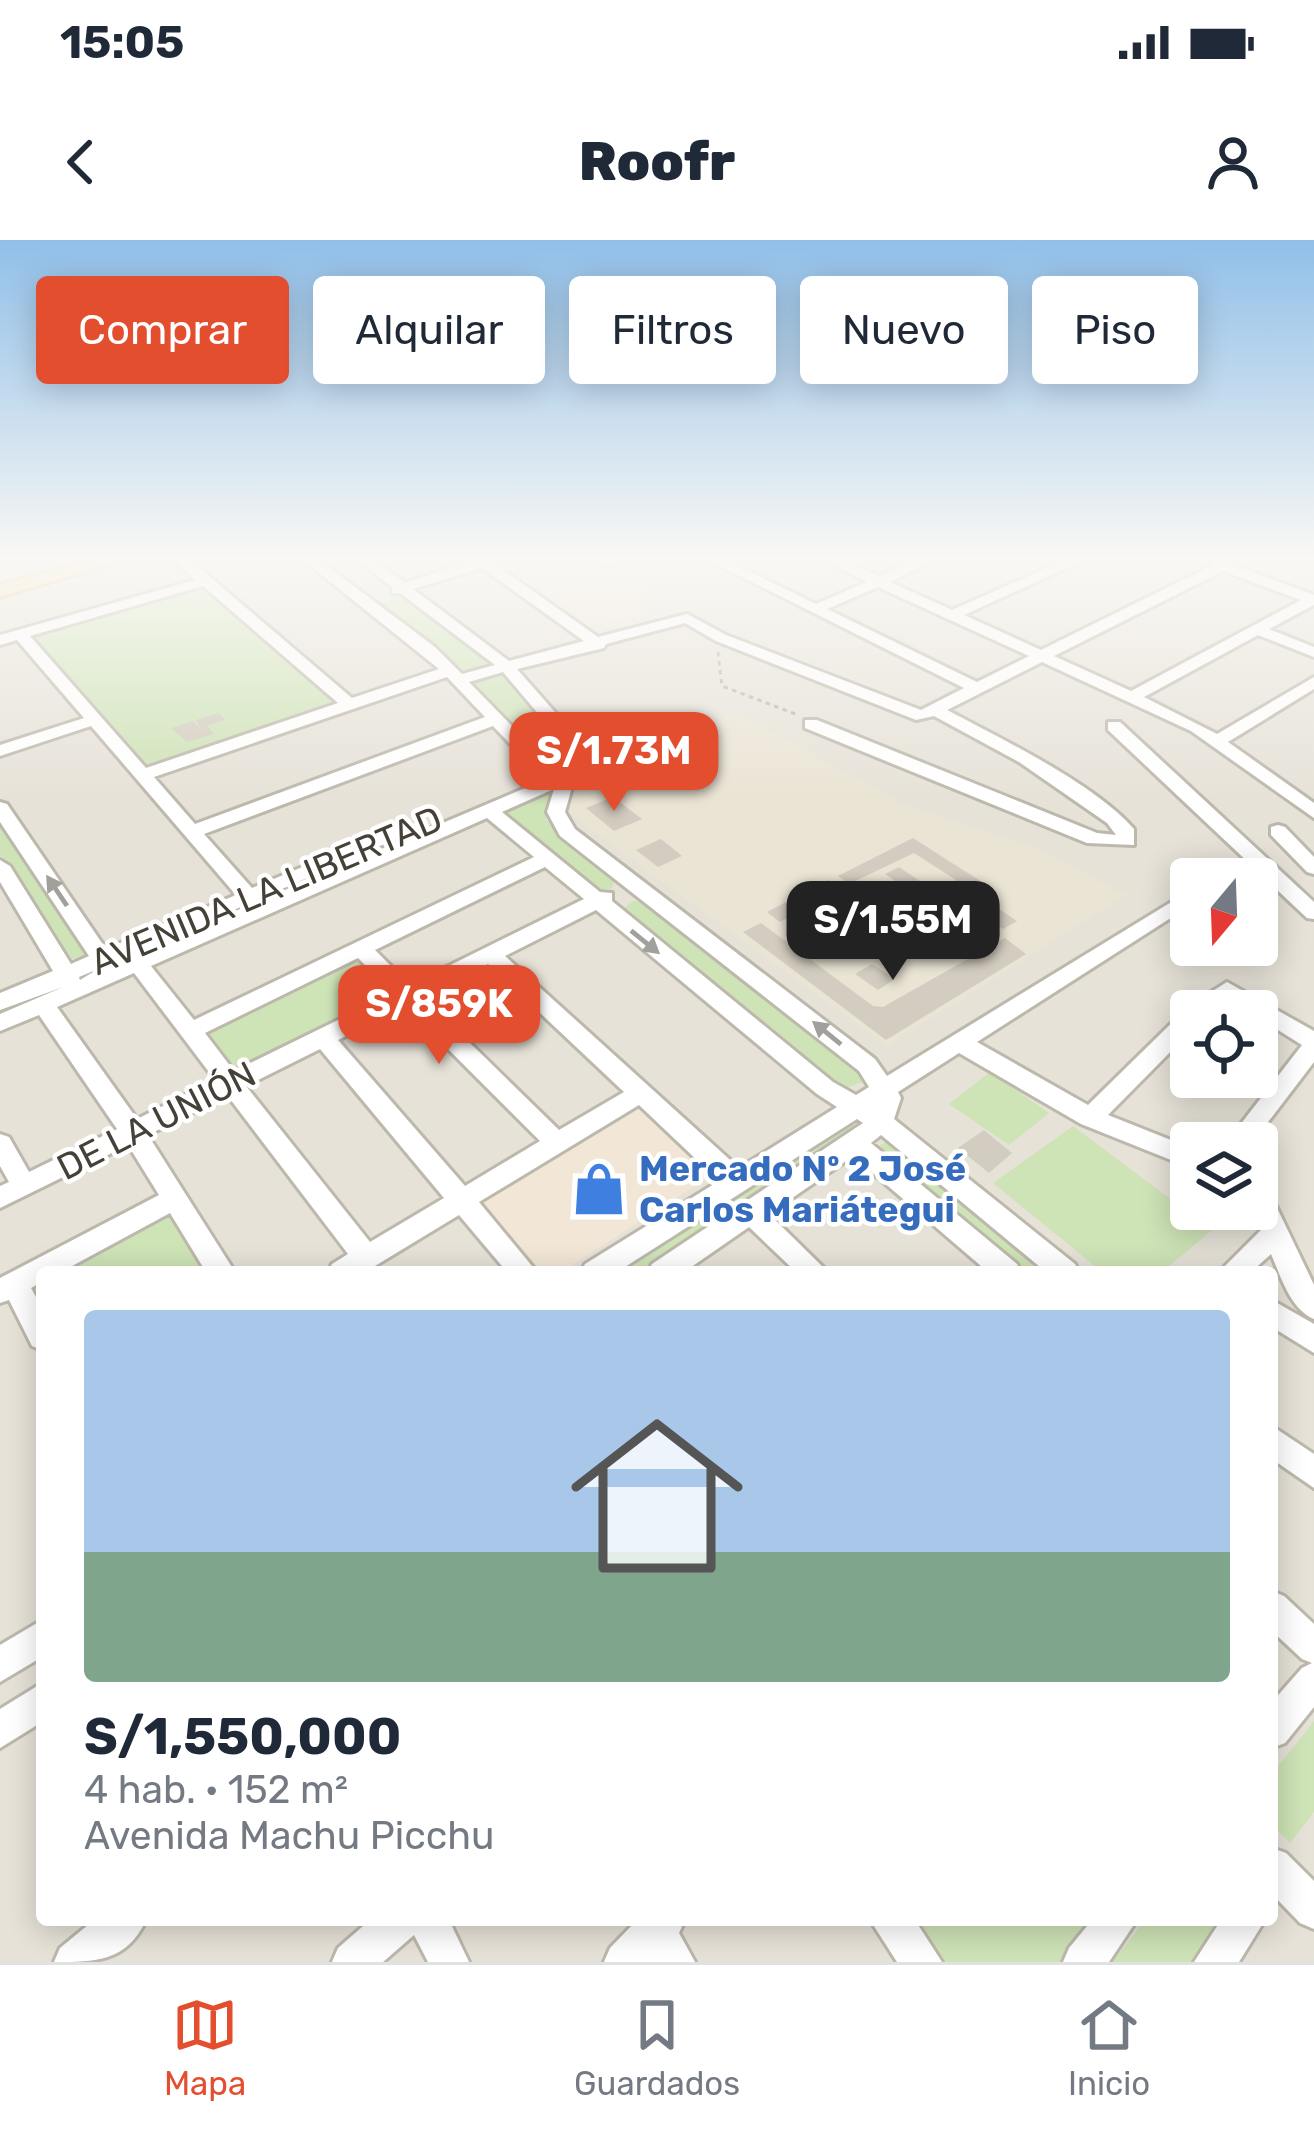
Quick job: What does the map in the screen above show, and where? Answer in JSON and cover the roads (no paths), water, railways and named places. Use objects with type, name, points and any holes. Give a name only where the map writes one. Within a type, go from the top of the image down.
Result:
[{"type":"street","points":[[25,640],[247,895]]},
{"type":"street","points":[[276,640],[349,704]]},
{"type":"street","points":[[416,640],[499,718],[543,768],[539,776],[565,781]]},
{"type":"street","points":[[473,640],[507,667],[584,761],[565,781],[557,821],[785,998],[884,1085],[890,1098],[881,1122],[854,1143],[671,1266]]},
{"type":"street","points":[[592,640],[599,645]]},
{"type":"street","points":[[143,775],[349,704],[614,640]]},
{"type":"street","points":[[728,640],[929,713],[1025,758],[1114,819],[1125,829],[1126,842],[1094,839],[811,724]]},
{"type":"street","points":[[878,640],[974,686]]},
{"type":"street","points":[[1003,640],[1132,697],[1216,742],[1310,803]]},
{"type":"street","points":[[929,713],[1068,640]]},
{"type":"street","points":[[1132,697],[1235,640]]},
{"type":"street","points":[[1285,640],[1314,652]]},
{"type":"street","points":[[1216,742],[1314,682]]},
{"type":"street","points":[[191,832],[499,718]]},
{"type":"street","points":[[0,751],[94,720]]},
{"type":"street","points":[[1114,725],[1258,858]]},
{"type":"street","name":"AVENIDA LA LIBERTAD","points":[[107,967],[137,964],[497,802],[539,776]]},
{"type":"street","name":"AVENIDA LA LIBERTAD","points":[[0,1002],[107,967],[247,895],[565,781]]},
{"type":"street","points":[[497,802],[544,860],[1058,1266]]},
{"type":"street","points":[[0,808],[107,967]]},
{"type":"street","points":[[1278,831],[1314,868]]},
{"type":"street","points":[[191,1030],[544,860]]},
{"type":"street","points":[[0,866],[71,982]]},
{"type":"street","points":[[1278,878],[1314,913]]},
{"type":"street","name":"DE LA UNIÓN","points":[[12,1192],[634,883]]},
{"type":"street","points":[[0,910],[23,901]]},
{"type":"street","points":[[604,1266],[850,1106],[960,1043],[1170,909]]},
{"type":"street","points":[[361,949],[559,1144]]},
{"type":"street","points":[[490,954],[736,1181]]},
{"type":"street","points":[[137,964],[366,1257]]},
{"type":"street","name":"AVENIDA LA LIBERTAD","points":[[0,1023],[43,1004],[71,982]]},
{"type":"street","points":[[43,1004],[132,1131],[216,1266]]},
{"type":"street","points":[[1254,1122],[1314,1044],[1278,1021]]},
{"type":"street","points":[[323,1037],[519,1266]]},
{"type":"street","points":[[1090,1118],[1170,1038]]},
{"type":"street","points":[[960,1043],[1090,1118],[1170,1150]]},
{"type":"street","points":[[352,1266],[639,1094]]},
{"type":"street","points":[[854,1143],[1000,1266]]},
{"type":"street","points":[[0,1144],[12,1192]]},
{"type":"street","points":[[48,1266],[174,1199]]},
{"type":"street","points":[[750,1212],[808,1266]]},
{"type":"street","points":[[673,1222],[698,1247]]},
{"type":"street","points":[[1240,1266],[1277,1232],[1299,1286],[1314,1307]]},
{"type":"street","points":[[36,1272],[8,1287],[36,1327]]},
{"type":"street","points":[[1278,1316],[1314,1340]]},
{"type":"street","points":[[1278,1445],[1314,1473]]},
{"type":"street","points":[[1278,1614],[1314,1647]]},
{"type":"street","points":[[0,1665],[36,1641]]},
{"type":"street","points":[[1278,1723],[1314,1680]]},
{"type":"street","points":[[0,1730],[36,1705]]},
{"type":"street","points":[[1278,1878],[1314,1909]]},
{"type":"street","points":[[74,1962],[119,1926]]},
{"type":"street","points":[[352,1962],[394,1926]]},
{"type":"street","points":[[431,1926],[449,1962]]},
{"type":"street","points":[[895,1926],[922,1962]]},
{"type":"street","points":[[1083,1962],[1113,1926]]},
{"type":"street","points":[[1214,1962],[1241,1926]]},
{"type":"street","points":[[624,1962],[665,1938]]},
{"type":"place","name":"Mercado Nº 2 José Carlos Mariátegui","points":[[599,1189]]}]
